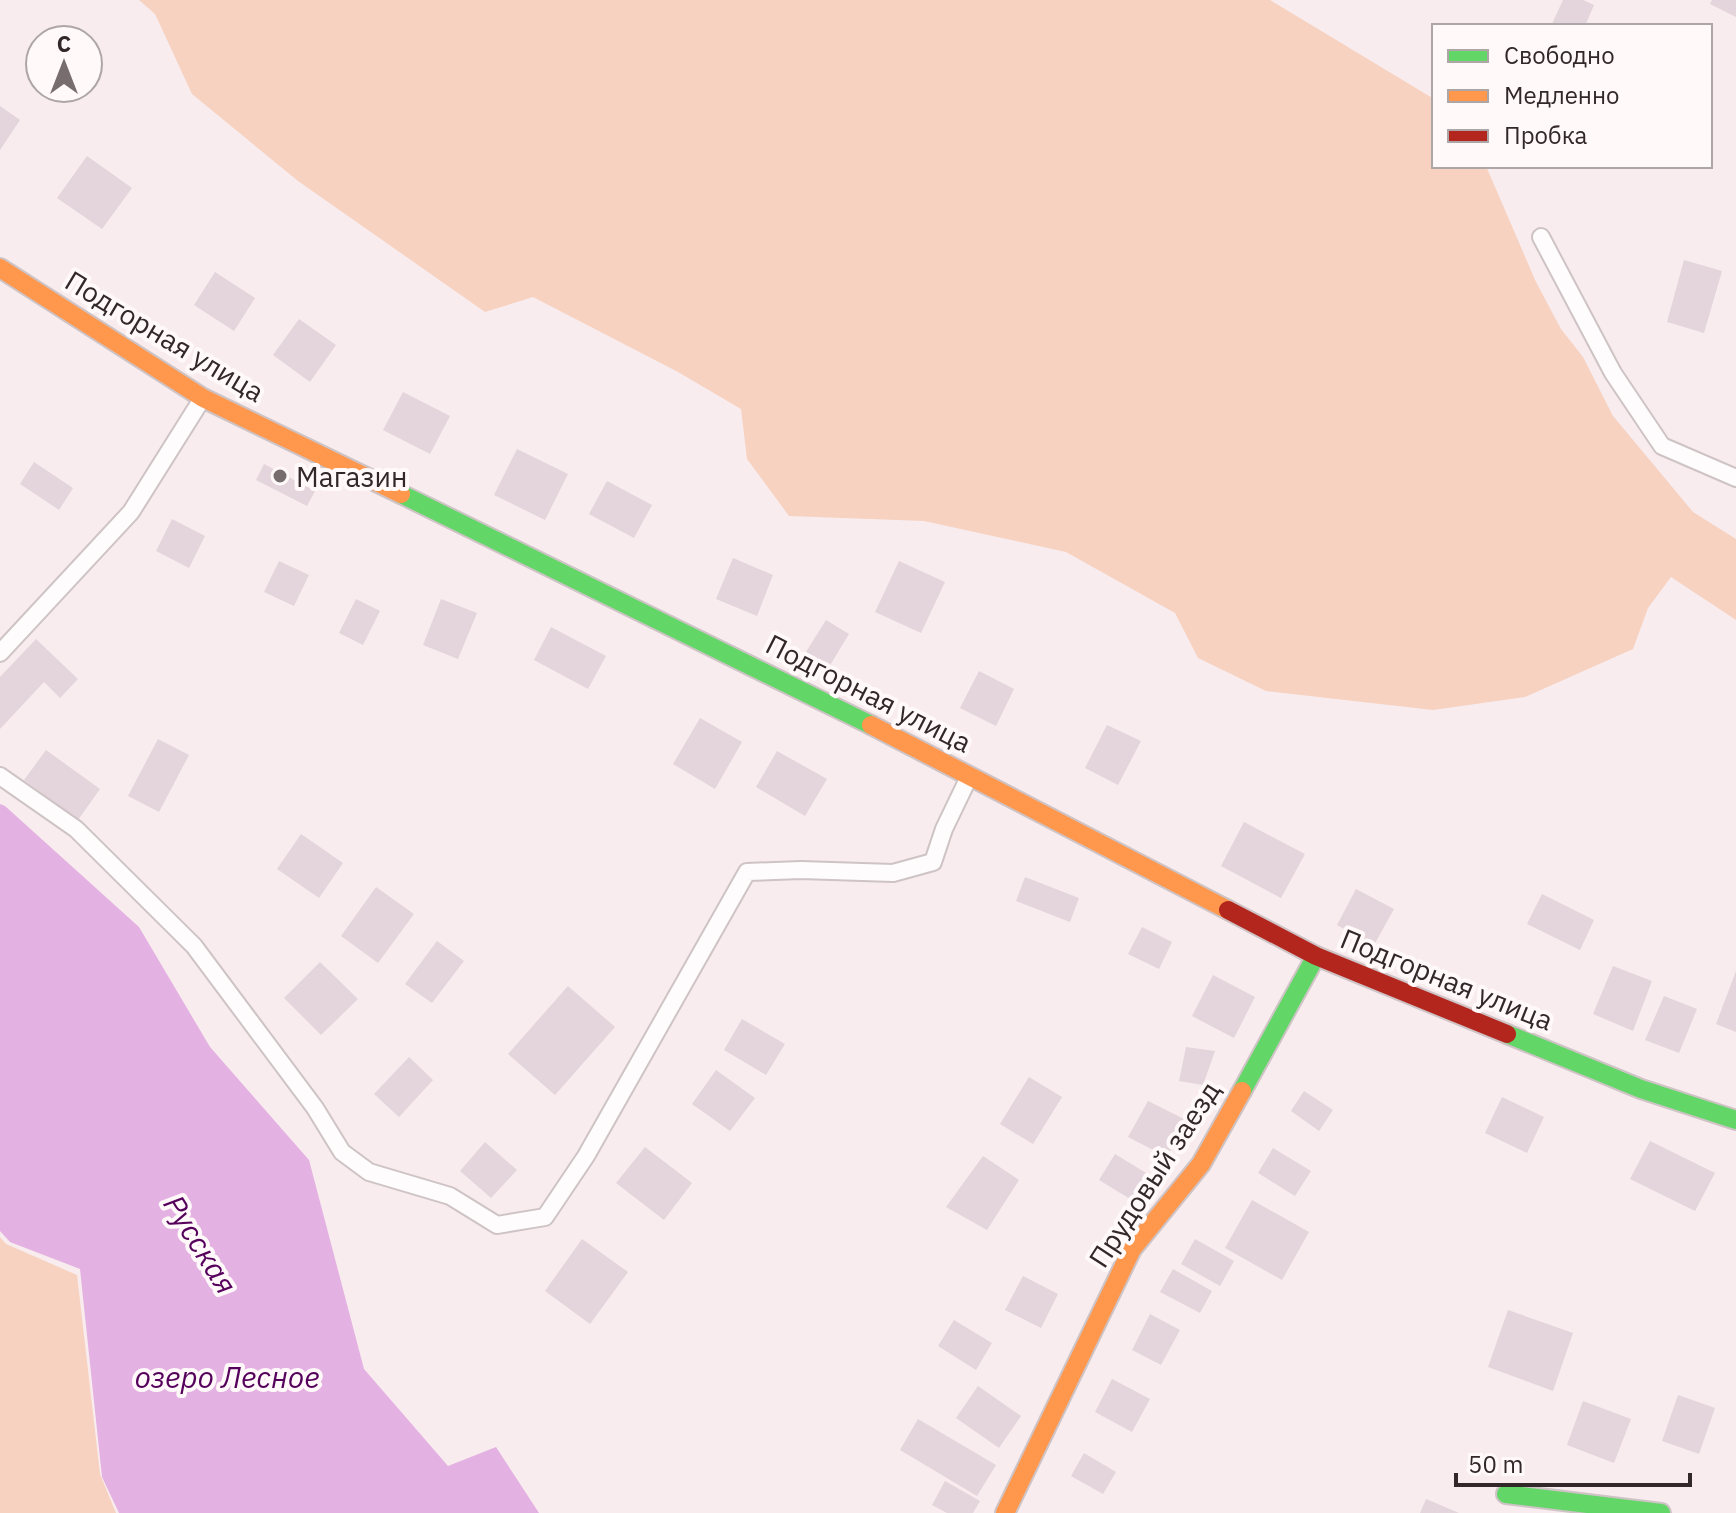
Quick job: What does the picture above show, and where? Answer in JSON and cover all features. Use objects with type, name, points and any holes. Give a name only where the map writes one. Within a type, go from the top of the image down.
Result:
[{"type":"street","name":"Подгорная улица","points":[[0,268],[203,398],[793,685],[1316,956],[1641,1089],[1736,1120]]},
{"type":"street","name":"Прудовый заезд","points":[[1005,1513],[1132,1249],[1201,1164],[1316,956]]},
{"type":"street","points":[[1506,1494],[1661,1513]]},
{"type":"lane","points":[[1541,237],[1613,373],[1662,446],[1736,478]]},
{"type":"lane","points":[[0,653],[131,512],[203,398]]},
{"type":"lane","points":[[0,776],[76,829],[194,946],[315,1108],[342,1152],[369,1172],[450,1196],[497,1225],[545,1217],[586,1156],[747,872],[893,873],[933,862],[944,829],[969,776]]},
{"type":"shaded area","points":[[139,0],[1270,0],[1432,98],[1432,168],[1487,168],[1536,282],[1561,329],[1583,357],[1613,416],[1693,512],[1736,539],[1736,620],[1671,577],[1648,608],[1633,649],[1525,697],[1433,710],[1266,691],[1198,658],[1175,613],[1066,552],[924,521],[789,516],[747,459],[741,409],[678,372],[533,297],[485,312],[298,181],[192,94],[155,14]]},
{"type":"shaded area","points":[[0,1237],[6,1244],[77,1275],[100,1474],[116,1513],[0,1513]]},
{"type":"water","name":"озеро Лесное","points":[[0,804],[139,927],[210,1047],[309,1160],[364,1369],[448,1466],[496,1447],[539,1513],[119,1513],[102,1477],[80,1269],[10,1242],[0,1231]]},
{"type":"building","points":[[1563,0],[1583,0],[1594,5],[1586,24],[1552,24]]},
{"type":"building","points":[[1712,0],[1736,0],[1736,17],[1710,4]]},
{"type":"building","points":[[0,106],[20,120],[0,150]]},
{"type":"building","points":[[87,156],[132,188],[102,229],[57,198]]},
{"type":"building","points":[[1684,260],[1722,271],[1704,333],[1667,322]]},
{"type":"building","points":[[215,272],[255,298],[234,331],[194,305]]},
{"type":"building","points":[[299,319],[336,345],[310,382],[273,355]]},
{"type":"building","points":[[403,392],[450,416],[430,454],[383,430]]},
{"type":"building","points":[[517,449],[568,474],[545,520],[494,495]]},
{"type":"building","points":[[34,462],[73,488],[59,510],[20,484]]},
{"type":"building","points":[[264,464],[315,491],[307,506],[256,480]]},
{"type":"building","points":[[607,481],[652,505],[634,538],[589,514]]},
{"type":"building","points":[[172,519],[205,536],[189,568],[156,551]]},
{"type":"building","points":[[733,558],[773,575],[757,616],[716,599]]},
{"type":"building","points":[[279,561],[309,575],[294,606],[264,592]]},
{"type":"building","points":[[899,561],[945,582],[921,633],[875,612]]},
{"type":"building","points":[[356,599],[380,611],[363,645],[339,633]]},
{"type":"building","points":[[441,599],[477,613],[458,659],[423,645]]},
{"type":"building","points":[[826,620],[849,634],[829,667],[806,652]]},
{"type":"building","points":[[551,627],[606,656],[588,689],[534,660]]},
{"type":"building","points":[[36,639],[78,679],[60,698],[44,682],[0,729],[0,677]]},
{"type":"building","points":[[979,671],[1014,689],[996,726],[960,708]]},
{"type":"building","points":[[700,718],[742,742],[715,789],[673,764]]},
{"type":"building","points":[[1107,725],[1141,741],[1118,785],[1085,768]]},
{"type":"building","points":[[158,739],[189,755],[159,812],[128,796]]},
{"type":"building","points":[[46,750],[100,789],[78,820],[24,780]]},
{"type":"building","points":[[777,751],[827,779],[805,816],[756,787]]},
{"type":"building","points":[[1244,822],[1305,854],[1281,898],[1221,866]]},
{"type":"building","points":[[301,834],[343,863],[319,898],[277,869]]},
{"type":"building","points":[[1025,877],[1079,898],[1070,922],[1016,901]]},
{"type":"building","points":[[376,887],[414,914],[378,963],[341,936]]},
{"type":"building","points":[[1356,889],[1394,909],[1374,945],[1337,925]]},
{"type":"building","points":[[1542,894],[1594,920],[1580,950],[1527,924]]},
{"type":"building","points":[[1142,927],[1172,942],[1159,969],[1128,954]]},
{"type":"building","points":[[437,941],[464,961],[432,1003],[405,984]]},
{"type":"building","points":[[320,962],[358,999],[321,1035],[284,998]]},
{"type":"building","points":[[1613,966],[1652,981],[1633,1031],[1593,1014]]},
{"type":"building","points":[[1736,971],[1736,1032],[1716,1024]]},
{"type":"building","points":[[1213,975],[1255,997],[1234,1038],[1192,1016]]},
{"type":"building","points":[[568,986],[615,1027],[555,1095],[508,1054]]},
{"type":"building","points":[[1664,996],[1697,1009],[1679,1053],[1645,1040]]},
{"type":"building","points":[[742,1019],[785,1044],[766,1075],[724,1050]]},
{"type":"building","points":[[1186,1047],[1215,1051],[1203,1085],[1179,1081]]},
{"type":"building","points":[[409,1057],[433,1080],[399,1117],[374,1094]]},
{"type":"building","points":[[716,1070],[755,1098],[730,1131],[692,1104]]},
{"type":"building","points":[[1029,1077],[1062,1097],[1033,1144],[1000,1124]]},
{"type":"building","points":[[1304,1091],[1333,1110],[1319,1131],[1291,1111]]},
{"type":"building","points":[[1502,1097],[1544,1117],[1527,1153],[1485,1133]]},
{"type":"building","points":[[1148,1101],[1186,1120],[1167,1157],[1128,1137]]},
{"type":"building","points":[[1650,1141],[1715,1173],[1695,1211],[1630,1179]]},
{"type":"building","points":[[485,1142],[517,1170],[491,1198],[460,1171]]},
{"type":"building","points":[[645,1147],[692,1183],[664,1220],[616,1183]]},
{"type":"building","points":[[1273,1148],[1311,1171],[1295,1196],[1258,1173]]},
{"type":"building","points":[[1115,1154],[1151,1176],[1135,1202],[1099,1180]]},
{"type":"building","points":[[983,1156],[1019,1180],[987,1230],[946,1207]]},
{"type":"building","points":[[1252,1200],[1309,1232],[1282,1280],[1225,1248]]},
{"type":"building","points":[[582,1239],[628,1272],[590,1324],[545,1291]]},
{"type":"building","points":[[1195,1239],[1234,1261],[1220,1286],[1181,1264]]},
{"type":"building","points":[[1173,1269],[1212,1291],[1200,1313],[1160,1292]]},
{"type":"building","points":[[1023,1276],[1058,1294],[1041,1328],[1005,1310]]},
{"type":"building","points":[[1508,1310],[1573,1333],[1553,1391],[1488,1367]]},
{"type":"building","points":[[1150,1314],[1180,1330],[1161,1365],[1132,1350]]},
{"type":"building","points":[[954,1320],[992,1343],[976,1370],[938,1346]]},
{"type":"building","points":[[1112,1379],[1150,1399],[1132,1432],[1095,1412]]},
{"type":"building","points":[[978,1386],[1021,1416],[999,1448],[956,1418]]},
{"type":"building","points":[[1678,1395],[1715,1408],[1699,1454],[1662,1441]]},
{"type":"building","points":[[1583,1401],[1631,1419],[1614,1463],[1567,1445]]},
{"type":"building","points":[[918,1419],[996,1465],[977,1496],[900,1450]]},
{"type":"building","points":[[1084,1453],[1116,1472],[1103,1494],[1071,1476]]},
{"type":"building","points":[[945,1481],[980,1501],[973,1513],[947,1513],[932,1505]]},
{"type":"building","points":[[1426,1499],[1459,1513],[1420,1513]]},
{"type":"traffic: fast","points":[[401,494],[871,725]]},
{"type":"traffic: fast","points":[[1242,1091],[1316,956]]},
{"type":"traffic: fast","points":[[1507,1034],[1641,1089],[1736,1120]]},
{"type":"traffic: fast","points":[[1506,1494],[1661,1513]]},
{"type":"traffic: slow","points":[[0,268],[203,398],[401,494]]},
{"type":"traffic: slow","points":[[871,725],[1228,910]]},
{"type":"traffic: slow","points":[[1005,1513],[1132,1249],[1201,1164],[1242,1091]]},
{"type":"traffic: jam","points":[[1228,910],[1316,956],[1507,1034]]},
{"type":"place","name":"Магазин","points":[[280,476]]},
{"type":"water label","name":"Русская","points":[[201,1244]]}]
